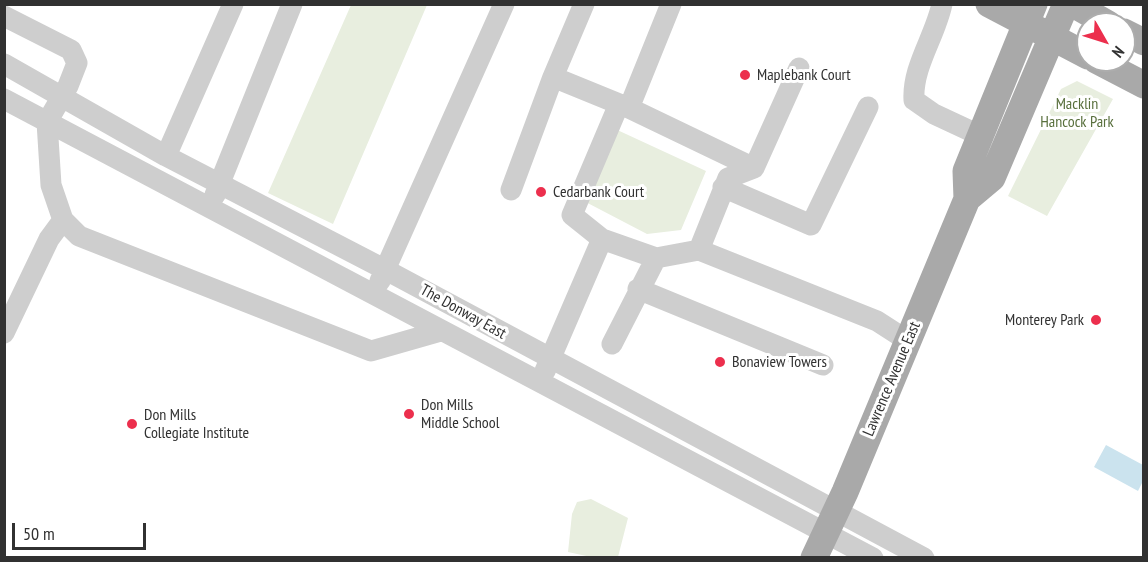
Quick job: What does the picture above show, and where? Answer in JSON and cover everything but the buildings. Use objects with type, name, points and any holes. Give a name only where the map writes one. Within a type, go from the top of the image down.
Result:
[{"type":"main road","points":[[989,4],[1030,14],[1052,37],[1076,50]]},
{"type":"main road","name":"Lawrence Avenue East","points":[[967,199],[992,178],[1066,4]]},
{"type":"main road","points":[[1073,4],[1087,12]]},
{"type":"main road","name":"Lawrence Avenue East","points":[[814,558],[909,341],[967,199],[966,171],[1030,14]]},
{"type":"main road","points":[[1119,72],[1143,85]]},
{"type":"street","points":[[166,156],[233,4]]},
{"type":"street","points":[[209,206],[220,184],[292,4]]},
{"type":"street","points":[[372,295],[386,270],[504,4]]},
{"type":"street","points":[[511,190],[553,77],[584,4]]},
{"type":"street","points":[[671,4],[572,215],[602,239],[656,258],[699,250],[878,321],[909,341]]},
{"type":"street","points":[[942,4],[937,26],[913,83],[914,100],[934,114],[979,135]]},
{"type":"street","points":[[4,16],[70,50],[76,63],[62,98],[47,122],[51,184],[63,220],[79,236],[371,351],[441,331]]},
{"type":"street","name":"The Donway East","points":[[4,64],[166,156],[386,270],[551,360],[830,523],[873,558]]},
{"type":"street","points":[[699,250],[728,178],[754,168],[799,68]]},
{"type":"street","points":[[553,77],[624,106],[754,168]]},
{"type":"street","name":"The Donway East","points":[[4,99],[539,382],[830,523],[924,558]]},
{"type":"street","points":[[723,188],[812,225],[868,107]]},
{"type":"street","points":[[4,333],[49,239],[63,220]]},
{"type":"street","points":[[539,382],[551,360],[602,239]]},
{"type":"street","points":[[612,344],[638,289],[656,258]]},
{"type":"street","points":[[638,289],[823,365]]},
{"type":"green space","points":[[351,5],[427,5],[333,224],[268,193]]},
{"type":"green space","name":"Macklin Hancock Park","points":[[1077,81],[1113,99],[1047,216],[1008,196],[1061,89]]},
{"type":"green space","points":[[613,128],[706,171],[681,230],[647,234],[578,198]]},
{"type":"green space","points":[[591,499],[628,518],[618,557],[591,557],[568,552],[572,514],[577,502]]},
{"type":"water","points":[[1106,445],[1143,465],[1143,481],[1138,491],[1094,467]]},
{"type":"place","name":"Maplebank Court","points":[[745,75]]},
{"type":"place","name":"Cedarbank Court","points":[[541,192]]},
{"type":"place","name":"Monterey Park","points":[[1096,320]]},
{"type":"place","name":"Bonaview Towers","points":[[720,362]]},
{"type":"place","name":"Don Mills Middle School","points":[[409,414]]},
{"type":"place","name":"Don Mills Collegiate Institute","points":[[132,424]]}]
